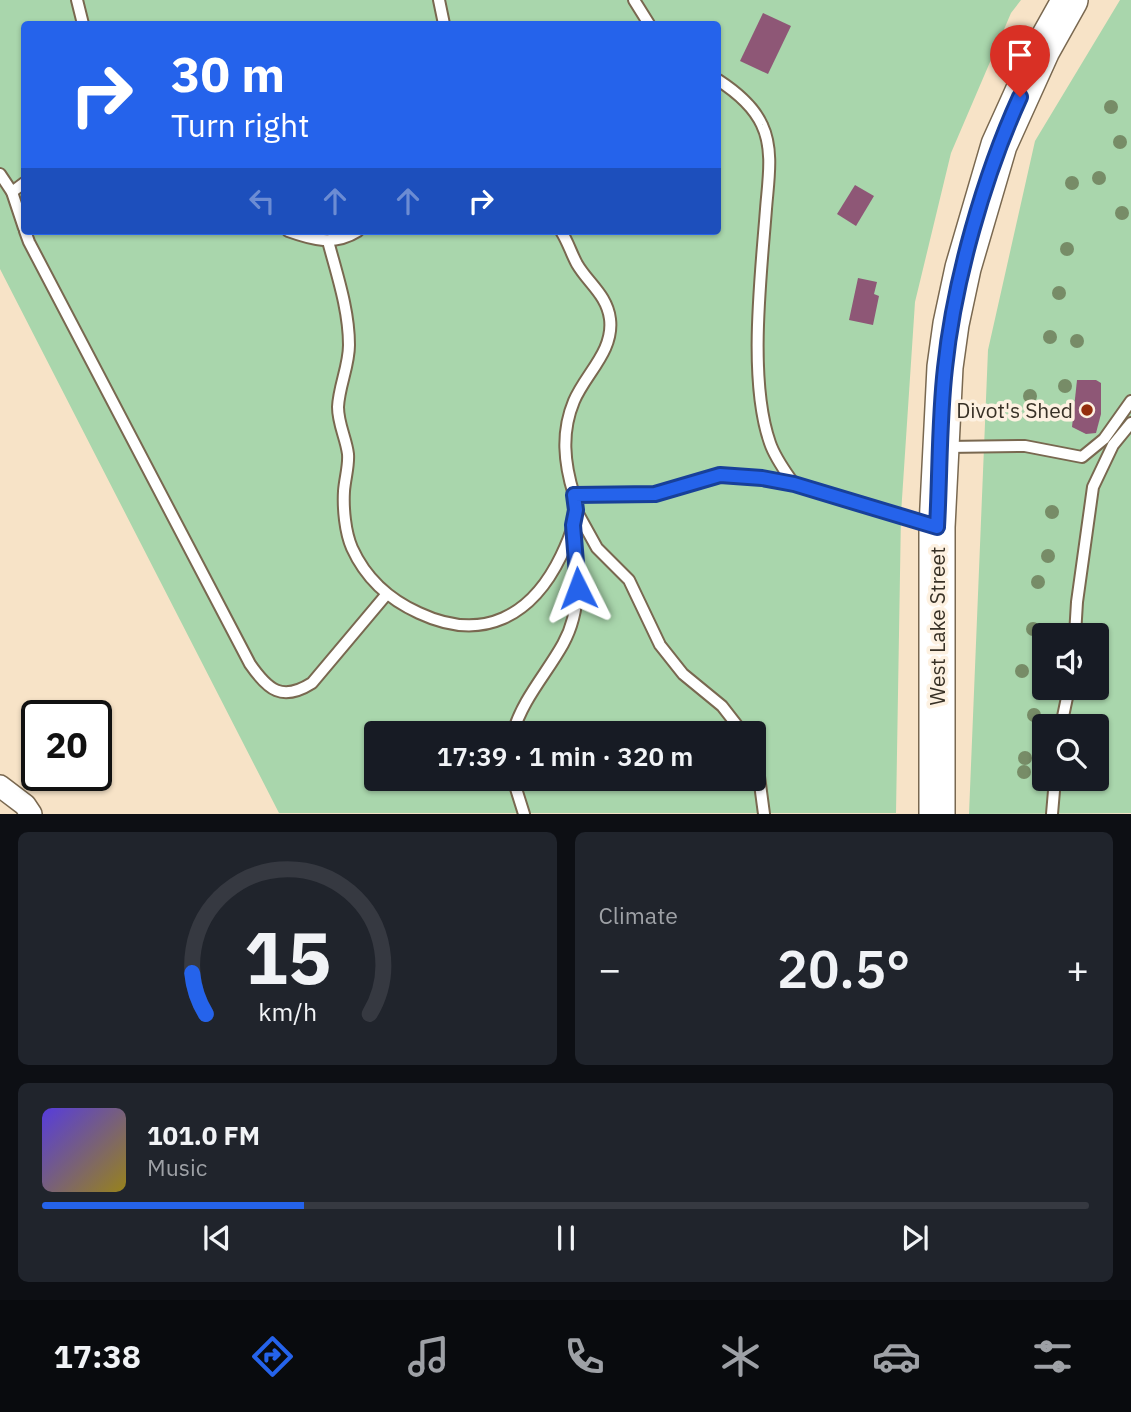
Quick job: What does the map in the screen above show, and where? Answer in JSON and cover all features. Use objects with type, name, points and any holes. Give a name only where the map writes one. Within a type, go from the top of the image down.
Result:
[{"type":"highway","name":"West Lake Street","points":[[937,814],[937,527],[945,368],[951,324],[999,145],[1042,50],[1070,0]]},
{"type":"street","points":[[0,786],[30,814]]},
{"type":"lane","points":[[77,0],[82,21]]},
{"type":"lane","points":[[439,0],[443,21]]},
{"type":"lane","points":[[634,0],[647,21]]},
{"type":"lane","points":[[721,82],[754,110],[767,139],[768,178],[758,338],[760,380],[769,442],[794,484]]},
{"type":"lane","points":[[0,174],[12,192],[21,218]]},
{"type":"lane","points":[[12,192],[21,185]]},
{"type":"lane","points":[[27,235],[244,652],[266,684],[283,693],[301,690],[312,683],[386,595]]},
{"type":"lane","points":[[299,235],[328,241],[352,235]]},
{"type":"lane","points":[[328,241],[348,326],[348,365],[338,406],[348,453],[344,495],[351,545],[361,566],[386,595],[428,618],[474,627],[509,617],[541,590],[555,568],[573,525],[576,510],[565,457],[568,422],[574,400],[597,366],[608,343],[610,317],[600,293],[577,264],[564,235]]},
{"type":"lane","points":[[941,447],[1025,446],[1082,457],[1104,439],[1131,401]]},
{"type":"lane","points":[[1076,623],[1093,487],[1113,445],[1131,423]]},
{"type":"lane","points":[[574,495],[655,494],[720,475],[762,478],[794,484],[937,527]]},
{"type":"lane","points":[[576,510],[597,548],[629,580],[660,645],[683,674],[722,706],[734,721]]},
{"type":"lane","points":[[518,721],[570,628],[578,588],[573,525]]},
{"type":"lane","points":[[516,791],[523,814]]},
{"type":"lane","points":[[761,791],[764,814]]},
{"type":"lane","points":[[1052,814],[1054,791]]},
{"type":"green space","points":[[0,0],[1021,0],[1011,13],[951,153],[915,302],[901,514],[896,813],[279,813],[0,269]]},
{"type":"green space","points":[[1120,0],[1131,0],[1131,813],[969,814],[988,350],[1035,141]]},
{"type":"building","points":[[763,13],[791,26],[768,74],[740,61]]},
{"type":"building","points":[[855,185],[874,196],[856,226],[837,214]]},
{"type":"building","points":[[858,278],[877,282],[874,294],[879,296],[873,325],[849,320]]},
{"type":"building","name":"Divot's Shed","points":[[1077,380],[1096,380],[1101,383],[1101,414],[1096,433],[1086,434],[1072,427]]},
{"type":"place","name":"Divot's Shed","points":[[1087,410]]},
{"type":"route","points":[[578,588],[573,525],[576,510],[574,495],[655,494],[720,475],[762,478],[794,484],[937,527],[945,368],[951,324],[963,268],[999,145],[1020,97]]}]
